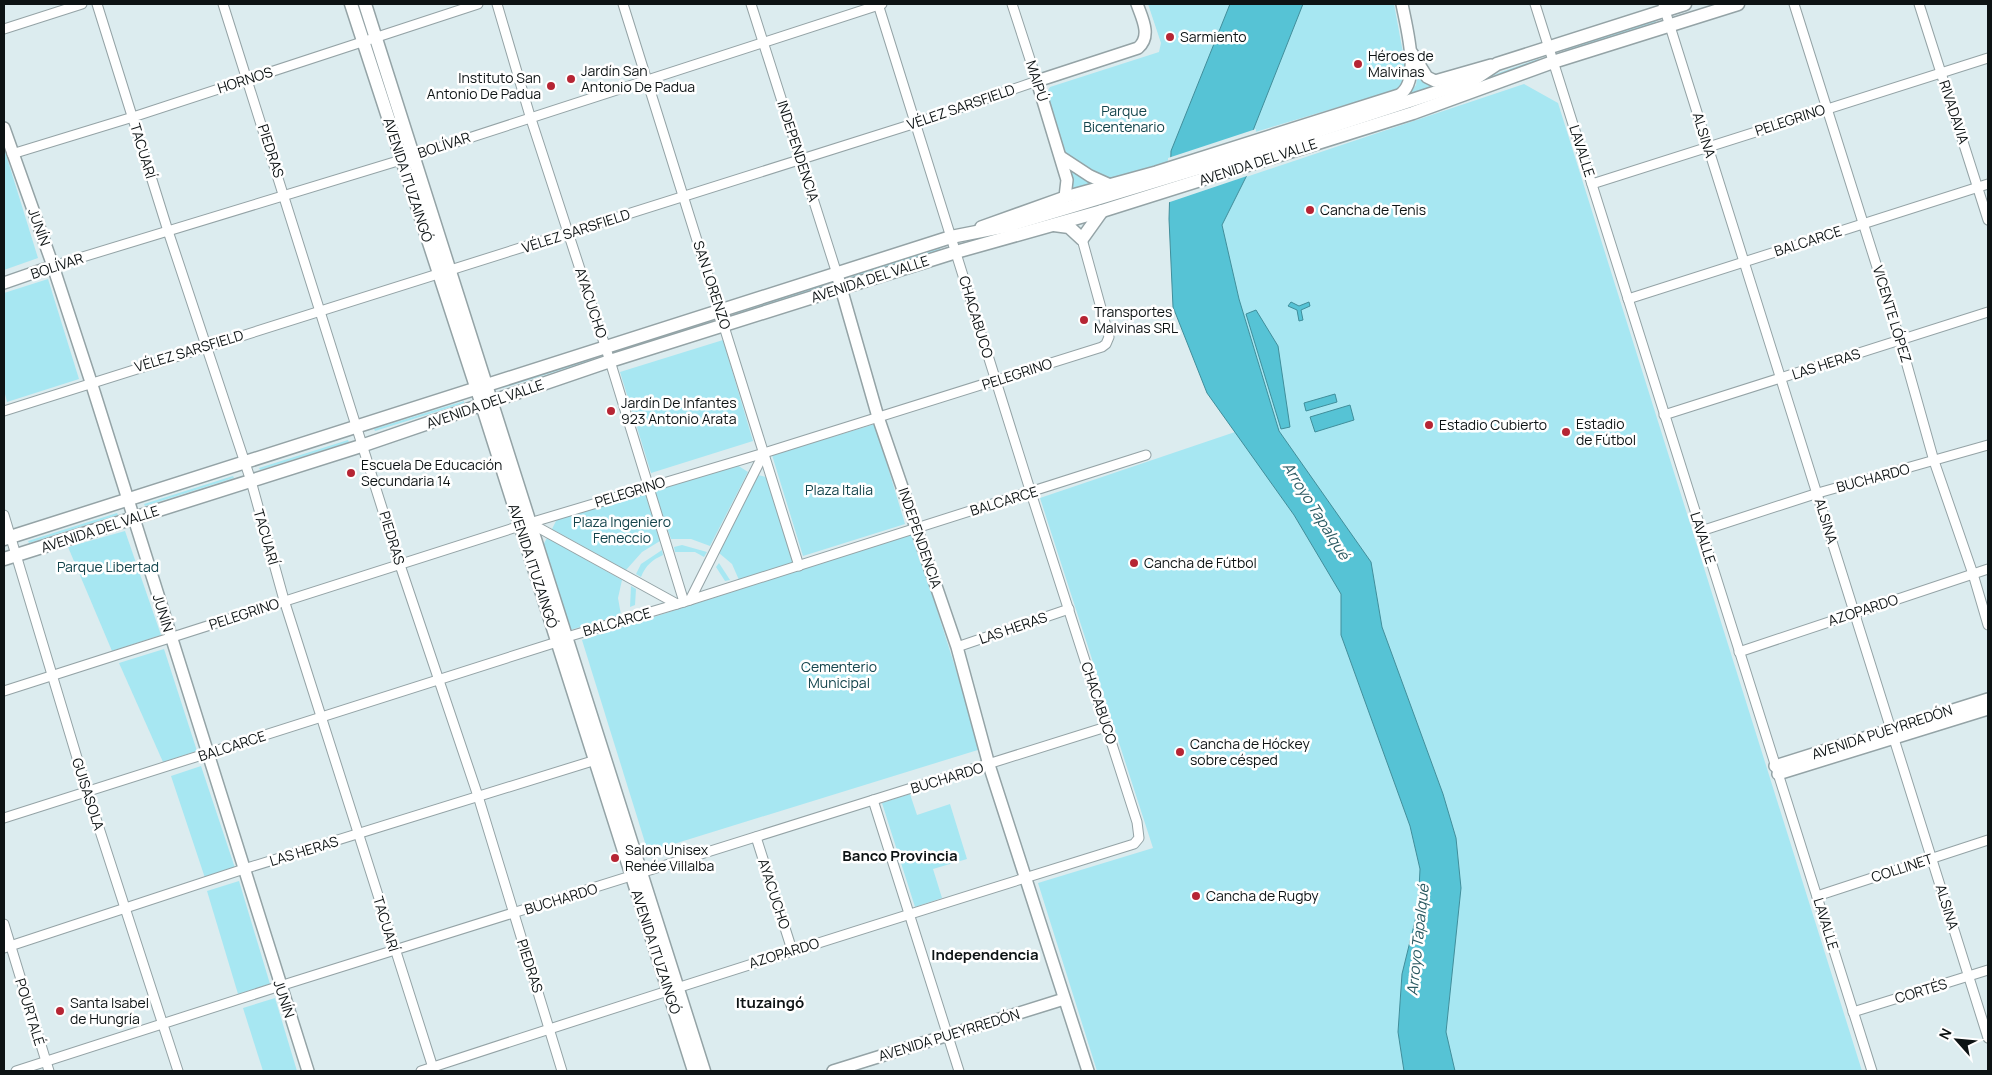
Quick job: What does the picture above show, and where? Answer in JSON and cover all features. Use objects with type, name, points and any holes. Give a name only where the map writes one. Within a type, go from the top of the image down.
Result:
[{"type":"main road","name":"AVENIDA ITUZAINGÓ","points":[[351,4],[369,38]]},
{"type":"main road","name":"AVENIDA ITUZAINGÓ","points":[[364,4],[369,38],[482,387],[636,875],[673,989],[704,1071]]},
{"type":"main road","name":"AVENIDA DEL VALLE","points":[[8,538],[951,237],[1007,226],[1159,182],[1269,147],[1476,78],[1497,64],[1664,7],[1685,4]]},
{"type":"main road","name":"AVENIDA DEL VALLE","points":[[1269,147],[1413,113],[1553,62],[1738,4]]},
{"type":"main road","name":"AVENIDA DEL VALLE","points":[[10,557],[364,445],[610,361],[956,252],[1102,211],[1159,182]]},
{"type":"main road","points":[[1051,225],[1069,227],[1082,239],[1102,211]]},
{"type":"main road","name":"AVENIDA ITUZAINGÓ","points":[[673,989],[694,1071]]},
{"type":"street","points":[[4,29],[82,4]]},
{"type":"street","name":"TACUARÍ","points":[[97,4],[168,231],[251,481],[284,600],[433,1069]]},
{"type":"street","name":"PIEDRAS","points":[[223,4],[364,445],[400,565],[478,796],[562,1071]]},
{"type":"street","name":"HORNOS","points":[[12,154],[248,80],[369,38],[478,4]]},
{"type":"street","name":"AYACUCHO","points":[[496,4],[530,116],[606,348],[684,602]]},
{"type":"street","name":"SAN LORENZO","points":[[623,4],[799,566]]},
{"type":"street","name":"INDEPENDENCIA","points":[[751,4],[842,288],[878,417],[957,647],[989,765],[1088,1071]]},
{"type":"street","name":"BOLÍVAR","points":[[4,283],[53,266],[407,157],[879,4]]},
{"type":"street","name":"CHACABUCO","points":[[879,4],[1031,493],[1139,831]]},
{"type":"street","name":"MAIPÚ","points":[[1012,4],[1061,157],[1067,180],[1065,197]]},
{"type":"street","name":"VÉLEZ SARSFIELD","points":[[4,411],[207,345],[321,312],[916,123],[1037,81],[1135,50],[1144,42],[1146,31],[1137,4]]},
{"type":"street","points":[[1402,4],[1412,53],[1427,77],[1435,81],[1497,64]]},
{"type":"street","name":"LAVALLE","points":[[1535,4],[1872,1071]]},
{"type":"street","name":"VICENTE LÓPEZ","points":[[1794,4],[1900,340],[1934,461],[1973,574],[1988,625]]},
{"type":"street","name":"RIVADAVIA","points":[[1919,4],[1988,220]]},
{"type":"street","name":"ALSINA","points":[[1664,7],[1988,1038]]},
{"type":"street","name":"AVENIDA DEL VALLE","points":[[1269,147],[1399,95],[1407,89],[1410,82],[1409,66],[1412,53]]},
{"type":"street","name":"PELEGRINO","points":[[1592,184],[1988,58]]},
{"type":"street","name":"JUNÍN","points":[[4,128],[53,266],[91,382],[206,754],[308,1071]]},
{"type":"street","points":[[1061,157],[1079,170],[1110,185]]},
{"type":"street","name":"AVENIDA DEL VALLE","points":[[951,237],[1065,197],[1110,185],[1159,182]]},
{"type":"street","name":"BALCARCE","points":[[1628,299],[1988,184]]},
{"type":"street","name":"PELEGRINO","points":[[4,691],[284,600],[648,486],[764,453],[996,381],[1102,346],[1106,344],[1109,337],[1082,239]]},
{"type":"street","name":"LAS HERAS","points":[[1664,415],[1988,312]]},
{"type":"street","name":"BUCHARDO","points":[[1701,531],[1818,493],[1988,445]]},
{"type":"street","points":[[525,525],[684,602],[764,453]]},
{"type":"street","name":"BALCARCE","points":[[4,818],[562,639],[1031,493],[1146,455]]},
{"type":"street","name":"GUISASOLA","points":[[4,515],[10,557],[51,675],[178,1071]]},
{"type":"street","name":"AZOPARDO","points":[[1739,652],[1988,569]]},
{"type":"street","name":"LAS HERAS","points":[[957,647],[1069,609]]},
{"type":"street","name":"AVENIDA PUEYRREDÓN","points":[[1894,734],[1988,699]]},
{"type":"street","name":"AVENIDA PUEYRREDÓN","points":[[1776,770],[1894,734],[1988,709]]},
{"type":"street","name":"BUCHARDO","points":[[16,1071],[162,1023],[1106,727]]},
{"type":"street","name":"LAS HERAS","points":[[7,947],[244,869],[600,758]]},
{"type":"street","points":[[873,800],[959,1071]]},
{"type":"street","name":"AZOPARDO","points":[[421,1071],[433,1069],[792,950],[909,916],[1134,844],[1139,838],[1139,831]]},
{"type":"street","name":"AYACUCHO","points":[[756,837],[792,950]]},
{"type":"street","name":"COLLINET","points":[[1817,896],[1988,840]]},
{"type":"street","name":"POURTALÉ","points":[[4,924],[7,947],[48,1071]]},
{"type":"street","name":"CORTÉS","points":[[1853,1012],[1988,970]]},
{"type":"street","name":"AVENIDA PUEYRREDÓN","points":[[833,1071],[1064,999]]},
{"type":"green space","name":"Parque Bicentenario","points":[[1148,4],[1230,4],[1171,151],[1170,161],[1108,179],[1088,172],[1067,156],[1046,94],[1050,87],[1159,52],[1161,43]]},
{"type":"green space","points":[[1303,4],[1394,4],[1408,80],[1402,88],[1252,133]]},
{"type":"green space","points":[[1655,20],[1656,22],[1565,51],[1564,49]]},
{"type":"green space","points":[[1538,59],[1539,61],[1495,75],[1424,105],[1272,153]]},
{"type":"green space","points":[[1419,67],[1438,86],[1408,96],[1416,85]]},
{"type":"green space","points":[[1524,84],[1558,103],[1862,1071],[1455,1071],[1446,1032],[1461,888],[1456,838],[1443,794],[1382,627],[1371,562],[1279,431],[1239,299],[1222,225],[1246,177]]},
{"type":"green space","points":[[4,148],[38,258],[4,270]]},
{"type":"green space","points":[[1071,171],[1094,183],[1069,191]]},
{"type":"green space","points":[[940,248],[941,250],[852,278],[851,276]]},
{"type":"green space","points":[[48,279],[79,379],[7,402],[4,390],[4,293]]},
{"type":"green space","points":[[824,285],[824,287],[735,315],[735,313]]},
{"type":"green space","points":[[710,320],[711,322],[622,350],[621,348]]},
{"type":"green space","name":"Plaza Ingeniero Feneccio","points":[[723,340],[753,441],[651,473],[620,372]]},
{"type":"green space","points":[[591,358],[592,360],[503,388],[502,386]]},
{"type":"green space","points":[[464,401],[464,403],[375,431],[374,429]]},
{"type":"green space","name":"Plaza Italia","points":[[875,424],[905,524],[803,556],[772,455]]},
{"type":"green space","points":[[1235,432],[1294,515],[1341,594],[1341,635],[1410,826],[1420,869],[1418,909],[1402,974],[1398,1032],[1404,1071],[1097,1071],[1038,883],[1153,848],[1040,498]]},
{"type":"green space","points":[[348,440],[349,442],[260,470],[259,468]]},
{"type":"green space","name":"Plaza Ingeniero Feneccio","points":[[737,465],[748,472],[710,546],[691,539],[671,539],[654,489]]},
{"type":"green space","points":[[758,475],[766,477],[793,563],[739,580],[732,564],[719,553]]},
{"type":"green space","points":[[233,476],[234,478],[145,506],[144,504]]},
{"type":"green space","name":"Plaza Ingeniero Feneccio","points":[[645,493],[660,541],[642,552],[626,570],[552,529],[557,519]]},
{"type":"green space","points":[[117,513],[118,515],[29,543],[28,541]]},
{"type":"green space","name":"Parque Libertad","points":[[125,531],[161,635],[112,651],[68,547]]},
{"type":"green space","name":"Cementerio Municipal","points":[[913,534],[981,749],[648,852],[582,640]]},
{"type":"green space","name":"Plaza Ingeniero Feneccio","points":[[547,538],[622,580],[618,598],[621,615],[570,630],[542,547]]},
{"type":"green space","name":"Plaza Ingeniero Feneccio","points":[[682,545],[707,552],[704,557],[695,552],[675,552],[674,547]]},
{"type":"green space","name":"Plaza Ingeniero Feneccio","points":[[662,550],[663,555],[650,563],[641,577],[636,574],[641,564]]},
{"type":"green space","points":[[719,563],[730,580],[725,581],[716,567]]},
{"type":"green space","name":"Plaza Ingeniero Feneccio","points":[[631,586],[636,589],[635,605],[630,607]]},
{"type":"green space","points":[[164,649],[197,751],[163,762],[119,663]]},
{"type":"green space","points":[[201,766],[235,868],[205,878],[171,776]]},
{"type":"green space","points":[[910,794],[917,815],[950,804],[967,859],[933,869],[942,898],[915,907],[882,803]]},
{"type":"green space","points":[[239,881],[270,984],[238,994],[207,891]]},
{"type":"green space","points":[[275,998],[297,1071],[263,1071],[243,1008]]},
{"type":"water","name":"Arroyo Tapalqué","points":[[1230,4],[1303,4],[1252,133],[1250,169],[1222,225],[1239,299],[1279,431],[1371,562],[1382,627],[1443,794],[1456,838],[1461,888],[1446,1032],[1455,1071],[1404,1071],[1398,1032],[1402,974],[1418,909],[1420,869],[1410,826],[1341,635],[1341,594],[1294,515],[1207,393],[1173,307],[1169,219],[1171,151]]},
{"type":"water","points":[[1291,302],[1299,306],[1309,302],[1310,306],[1301,310],[1303,320],[1299,321],[1297,310],[1288,306]]},
{"type":"water","points":[[1256,310],[1278,346],[1290,427],[1281,429],[1246,314]]},
{"type":"water","points":[[1335,394],[1337,402],[1306,411],[1304,403]]},
{"type":"water","points":[[1350,405],[1354,420],[1315,432],[1310,417]]},
{"type":"pier","points":[[1256,129],[1253,170],[1250,175],[1167,203],[1168,158]]},
{"type":"place","name":"Sarmiento","points":[[1170,37]]},
{"type":"place","name":"Héroes de Malvinas","points":[[1358,64]]},
{"type":"place","name":"Jardín San Antonio De Padua","points":[[571,79]]},
{"type":"place","name":"Instituto San Antonio De Padua","points":[[551,86]]},
{"type":"place","name":"Cancha de Tenis","points":[[1310,210]]},
{"type":"place","name":"Transportes Malvinas SRL","points":[[1084,320]]},
{"type":"place","name":"Jardín De Infantes 923 Antonio Arata","points":[[611,411]]},
{"type":"place","name":"Estadio Cubierto","points":[[1429,425]]},
{"type":"place","name":"Estadio de Fútbol","points":[[1566,432]]},
{"type":"place","name":"Escuela De Educación Secundaria 14","points":[[351,473]]},
{"type":"place","name":"Cancha de Fútbol","points":[[1134,563]]},
{"type":"place","name":"Cancha de Hóckey sobre césped","points":[[1180,752]]},
{"type":"place","name":"Salon Unisex Renée Villalba","points":[[615,858]]},
{"type":"place","name":"Cancha de Rugby","points":[[1196,896]]},
{"type":"place","name":"Santa Isabel de Hungría","points":[[60,1011]]},
{"type":"district","name":"Banco Provincia","points":[[900,856]]},
{"type":"district","name":"Independencia","points":[[985,955]]},
{"type":"district","name":"Ituzaingó","points":[[770,1003]]}]
